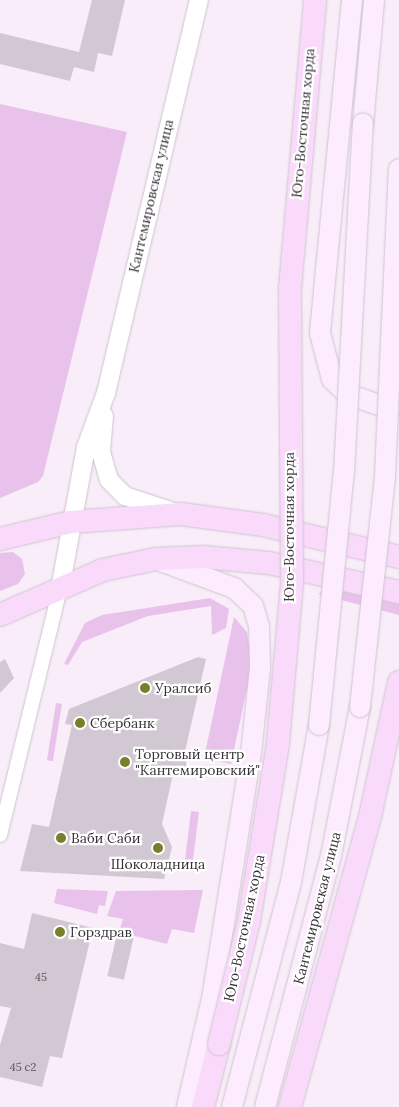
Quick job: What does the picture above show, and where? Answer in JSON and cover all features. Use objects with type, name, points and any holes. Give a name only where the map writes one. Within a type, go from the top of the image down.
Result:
[{"type":"main road","name":"Юго-Восточная хорда","points":[[203,1107],[249,921],[278,743],[292,582],[290,288],[315,0]]},
{"type":"main road","points":[[352,0],[320,304],[320,332],[332,379],[361,402],[399,404]]},
{"type":"main road","points":[[232,1107],[288,891],[319,725],[344,472],[351,284],[374,0]]},
{"type":"main road","name":"Кантемировская улица","points":[[265,1107],[331,856],[360,707],[385,475],[399,170]]},
{"type":"main road","points":[[0,539],[71,522],[181,514],[263,525],[399,557]]},
{"type":"main road","points":[[0,615],[103,570],[156,559],[203,557],[269,563],[399,592]]},
{"type":"main road","points":[[156,559],[234,588],[253,606],[259,626],[260,668],[251,753],[213,994],[187,1107]]},
{"type":"main road","points":[[290,1107],[336,946],[393,714],[399,682]]},
{"type":"street","name":"Кантемировская улица","points":[[60,589],[86,448],[106,393],[199,0]]},
{"type":"street","name":"Кантемировская улица","points":[[106,393],[101,452],[109,480],[125,496],[181,514]]},
{"type":"street","points":[[0,835],[60,589]]},
{"type":"shaded area","points":[[0,104],[127,132],[43,476],[38,482],[0,498]]},
{"type":"shaded area","points":[[13,552],[22,559],[25,574],[18,584],[0,591],[0,553]]},
{"type":"shaded area","points":[[323,591],[341,591],[399,604],[399,615],[318,594]]},
{"type":"shaded area","points":[[210,598],[229,609],[226,628],[212,635],[211,606],[148,616],[82,642],[68,665],[64,664],[85,623],[102,615]]},
{"type":"shaded area","points":[[234,617],[247,632],[252,665],[231,764],[204,758]]},
{"type":"shaded area","points":[[56,703],[62,704],[53,761],[47,760]]},
{"type":"shaded area","points":[[191,811],[199,812],[193,863],[185,862]]},
{"type":"shaded area","points":[[57,889],[108,891],[105,906],[99,905],[97,914],[54,903]]},
{"type":"shaded area","points":[[203,890],[194,933],[172,929],[167,944],[119,932],[123,919],[107,916],[116,891]]},
{"type":"building","points":[[92,0],[125,0],[112,56],[98,53],[94,72],[74,67],[70,81],[0,64],[0,33],[79,52]]},
{"type":"building","name":"Торговый центр \"Кантемировский\"","points":[[198,657],[206,659],[184,756],[188,768],[173,774],[162,824],[172,847],[164,879],[20,871],[32,824],[49,827],[72,725],[65,724],[69,709]]},
{"type":"building","points":[[5,659],[14,678],[0,693],[0,662]]},
{"type":"building","points":[[32,913],[93,928],[62,1058],[50,1056],[42,1087],[0,1077],[0,1045],[11,1008],[0,1006],[0,943],[24,949]]},
{"type":"building","points":[[117,934],[134,938],[124,980],[107,976]]},
{"type":"place","name":"Уралсиб","points":[[145,688]]},
{"type":"place","name":"Сбербанк","points":[[80,723]]},
{"type":"place","name":"Торговый центр \"Кантемировский\"","points":[[125,762]]},
{"type":"place","name":"Ваби Саби","points":[[61,838]]},
{"type":"place","name":"Шоколадница","points":[[158,848]]},
{"type":"place","name":"Горздрав","points":[[60,932]]}]
